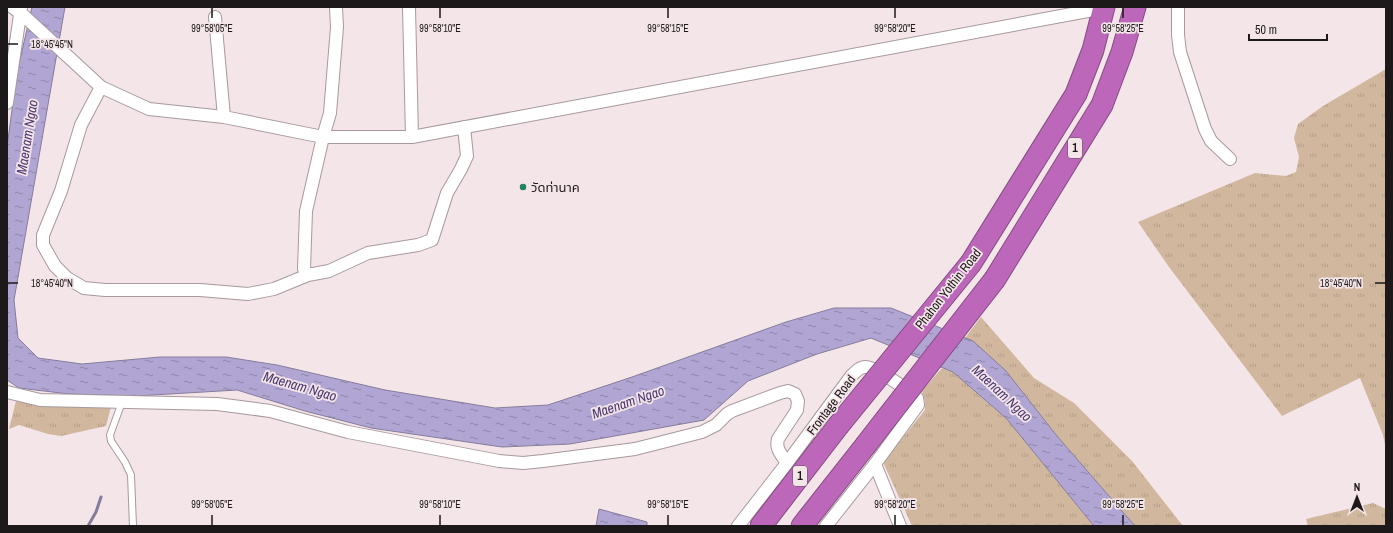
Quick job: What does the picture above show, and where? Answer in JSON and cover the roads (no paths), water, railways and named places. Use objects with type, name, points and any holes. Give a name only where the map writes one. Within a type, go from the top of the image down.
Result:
[{"type":"highway","name":"Phahon Yothin Road","points":[[761,526],[838,426],[971,263],[1076,94],[1093,50],[1104,7]]},
{"type":"highway","name":"1","points":[[812,522],[865,446],[995,279],[1102,105],[1122,52],[1135,7]]},
{"type":"street","points":[[308,276],[304,269],[306,211],[330,113],[337,27],[336,7]]},
{"type":"street","points":[[409,7],[412,137]]},
{"type":"street","points":[[19,10],[101,87],[149,109],[224,117],[323,137],[412,137],[1104,7]]},
{"type":"street","points":[[1178,7],[1178,39],[1180,52],[1205,129],[1211,141],[1230,159]]},
{"type":"street","points":[[7,104],[19,10]]},
{"type":"street","points":[[215,17],[224,117]]},
{"type":"street","points":[[101,87],[81,125],[61,191],[43,235],[43,245],[55,266],[67,278],[84,288],[105,290],[200,290],[248,294],[274,289],[308,276],[329,271],[368,253],[418,245],[432,240],[447,193],[467,156],[464,127]]},
{"type":"street","name":"Frontage Road","points":[[738,526],[852,375],[860,368],[867,367],[895,381],[917,398],[918,405],[875,464],[812,522]]},
{"type":"street","points":[[7,392],[40,400],[216,404],[270,411],[348,432],[499,461],[523,463],[635,449],[702,432],[716,425],[732,411],[772,395],[788,391],[795,394],[798,401],[797,410],[778,439],[777,443],[777,448],[787,463]]},
{"type":"street","points":[[875,464],[900,526]]},
{"type":"lane","points":[[122,402],[110,435],[111,441],[125,462],[131,475],[133,526]]},
{"type":"water","name":"Maenam Ngao","points":[[32,7],[65,7],[14,300],[18,338],[38,358],[82,364],[160,357],[226,357],[277,365],[385,390],[495,408],[548,405],[632,377],[786,322],[834,308],[891,308],[973,341],[1006,371],[1057,436],[1135,526],[1094,526],[1006,418],[953,372],[871,338],[817,354],[748,381],[704,420],[570,444],[502,447],[371,428],[305,411],[237,390],[136,396],[69,394],[19,388],[7,380],[7,147],[17,73]]},
{"type":"water","points":[[599,509],[647,522],[647,526],[596,526]]},
{"type":"waterway","points":[[88,526],[96,512],[101,497]]},
{"type":"place","name":"วัดท่านาค","points":[[523,187]]}]
